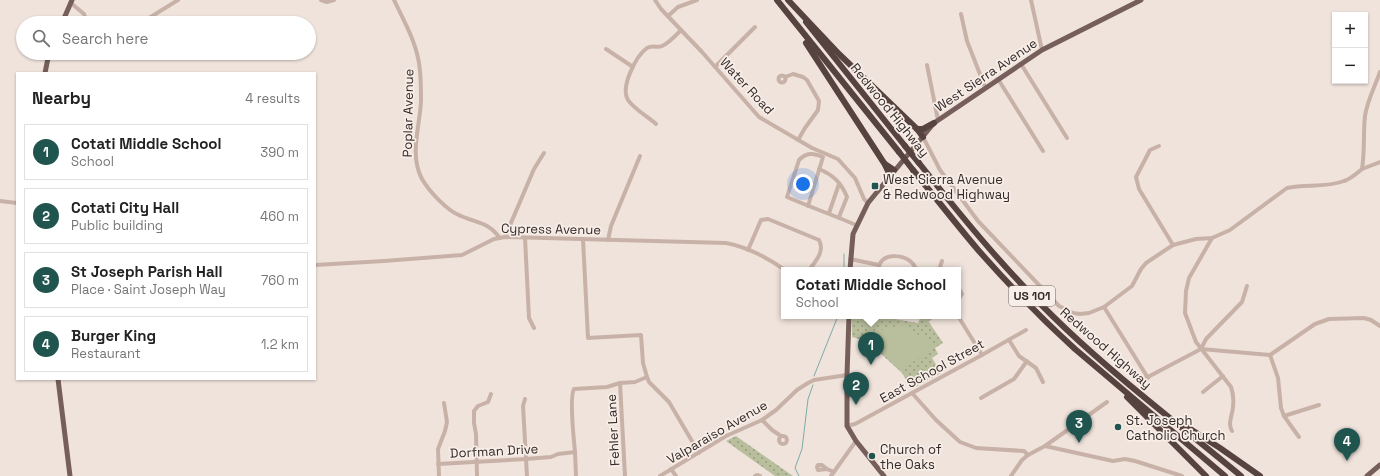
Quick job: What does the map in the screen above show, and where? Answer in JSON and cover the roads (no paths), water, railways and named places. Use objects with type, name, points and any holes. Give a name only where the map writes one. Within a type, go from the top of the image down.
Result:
[{"type":"highway","name":"Redwood Highway","points":[[777,0],[967,237],[1013,288],[1054,330],[1225,476]]},
{"type":"highway","name":"Redwood Highway","points":[[788,0],[977,236],[1025,289],[1099,359],[1241,476]]},
{"type":"highway","points":[[788,0],[840,54],[917,129],[923,137]]},
{"type":"highway","points":[[797,26],[805,41],[884,163],[888,171],[887,179]]},
{"type":"highway","points":[[917,129],[923,129],[936,122]]},
{"type":"highway","points":[[884,163],[894,170]]},
{"type":"highway","points":[[1122,389],[1129,400],[1206,476]]},
{"type":"highway","points":[[1162,412],[1220,448],[1260,476]]},
{"type":"main road","name":"West Sierra Avenue","points":[[850,267],[852,237],[856,225],[868,203],[894,170],[936,122],[985,87],[1042,50],[1141,0]]},
{"type":"main road","points":[[65,16],[71,2]]},
{"type":"main road","points":[[45,72],[48,60]]},
{"type":"main road","points":[[849,319],[847,426],[856,441],[884,476]]},
{"type":"main road","points":[[58,380],[70,476]]},
{"type":"main road","points":[[1367,476],[1379,468]]},
{"type":"street","points":[[152,16],[178,0]]},
{"type":"street","points":[[321,0],[327,2],[334,0]]},
{"type":"street","name":"Poplar Avenue","points":[[394,0],[414,42],[418,56],[421,101],[416,153],[417,164],[422,179],[432,193],[452,211],[490,227],[499,237]]},
{"type":"street","name":"Water Road","points":[[655,0],[759,117],[798,140],[838,159],[855,178],[864,199],[868,203]]},
{"type":"street","points":[[668,16],[678,7],[697,0]]},
{"type":"street","points":[[1031,0],[1042,50]]},
{"type":"street","points":[[71,2],[85,16]]},
{"type":"street","points":[[961,14],[967,40],[985,87]]},
{"type":"street","points":[[715,67],[755,27]]},
{"type":"street","points":[[656,124],[631,104],[626,97],[626,88],[629,75],[646,49],[663,46],[681,30]]},
{"type":"street","points":[[606,49],[633,67]]},
{"type":"street","points":[[1020,64],[1067,138]]},
{"type":"street","points":[[927,65],[936,122]]},
{"type":"street","points":[[1362,169],[1365,115],[1380,72]]},
{"type":"street","points":[[785,78],[793,74],[803,77],[807,80],[819,101],[818,110],[798,140]]},
{"type":"street","points":[[998,79],[1043,151]]},
{"type":"street","points":[[923,137],[940,170],[978,221],[1059,306],[1073,313],[1080,314],[1089,313],[1104,307],[1132,286],[1141,269],[1146,264],[1173,245],[1196,239],[1212,238],[1230,230],[1287,188],[1343,182],[1362,169],[1380,162]]},
{"type":"street","points":[[1159,146],[1150,150],[1136,178],[1139,189],[1173,245]]},
{"type":"street","points":[[505,237],[534,169],[544,153]]},
{"type":"street","points":[[808,206],[823,157],[809,153],[802,156],[799,160],[787,197],[808,206],[829,213],[856,225]]},
{"type":"street","points":[[608,240],[611,226],[640,156]]},
{"type":"street","points":[[819,169],[831,174],[847,197],[839,218]]},
{"type":"street","points":[[829,213],[839,184]]},
{"type":"street","points":[[0,200],[16,203]]},
{"type":"street","points":[[748,250],[761,220],[768,219],[819,240],[822,245],[821,251],[811,267]]},
{"type":"street","name":"Cypress Avenue","points":[[316,264],[384,261],[462,255],[488,241],[499,237],[505,237],[726,243],[748,250],[770,260],[781,267]]},
{"type":"street","points":[[525,238],[529,318],[534,328]]},
{"type":"street","points":[[1212,238],[1189,278],[1186,292],[1185,313],[1196,342],[1223,376],[1234,394],[1230,425],[1232,431]]},
{"type":"street","points":[[583,239],[588,338],[641,335],[643,362],[646,377],[669,402],[699,453]]},
{"type":"street","points":[[850,259],[879,265],[882,260],[889,257],[906,257],[912,262],[914,267]]},
{"type":"street","points":[[940,267],[942,261]]},
{"type":"street","points":[[1201,349],[1206,339],[1242,302],[1248,286]]},
{"type":"street","points":[[1104,307],[1146,378],[1201,349],[1270,355],[1315,324],[1329,319],[1359,317],[1371,320],[1380,326]]},
{"type":"street","points":[[960,319],[982,355]]},
{"type":"street","name":"East School Street","points":[[847,426],[855,424],[1026,330]]},
{"type":"street","points":[[1008,340],[1019,356],[1036,368],[1043,382]]},
{"type":"street","points":[[1270,355],[1278,378],[1281,408],[1284,416],[1299,437]]},
{"type":"street","points":[[981,398],[1014,379],[1027,361]]},
{"type":"street","name":"Valparaiso Avenue","points":[[660,476],[726,436],[762,420],[776,410],[797,390],[808,383],[814,380],[847,375]]},
{"type":"street","points":[[1203,392],[1223,376]]},
{"type":"street","points":[[576,476],[572,402],[572,392],[574,389],[607,387],[620,383],[635,382],[646,377]]},
{"type":"street","name":"Fehler Lane","points":[[620,383],[626,476]]},
{"type":"street","points":[[912,393],[936,420],[960,442],[976,448],[1024,451],[1028,455]]},
{"type":"street","points":[[476,476],[476,434],[473,418],[474,411],[478,406],[488,402],[491,394]]},
{"type":"street","points":[[525,399],[527,476]]},
{"type":"street","points":[[1011,476],[1022,460],[1028,455],[1045,446],[1107,402]]},
{"type":"street","points":[[439,476],[438,448],[447,422],[444,404]]},
{"type":"street","points":[[1284,416],[1319,405]]},
{"type":"street","points":[[762,420],[781,436]]},
{"type":"street","points":[[827,469],[832,474],[856,441]]},
{"type":"street","points":[[1045,446],[1113,461],[1125,459],[1135,461],[1182,476]]},
{"type":"street","name":"Dorfman Drive","points":[[438,464],[551,457],[558,454],[575,452]]},
{"type":"street","points":[[672,469],[676,476]]},
{"type":"street","points":[[755,476],[760,476]]},
{"type":"waterway","points":[[844,254],[844,267]]},
{"type":"waterway","points":[[814,376],[837,319]]},
{"type":"waterway","points":[[799,476],[795,468],[802,449],[808,399],[813,385]]},
{"type":"place","name":"West Sierra Avenue & Redwood Highway","points":[[875,186]]},
{"type":"place","name":"Cotati Middle School","points":[[871,365]]},
{"type":"place","name":"Cotati City Hall","points":[[856,405]]},
{"type":"place","name":"St. Joseph Catholic Church","points":[[1118,427]]},
{"type":"place","name":"St Joseph Parish Hall","points":[[1079,443]]},
{"type":"place","name":"Church of the Oaks","points":[[872,456]]},
{"type":"place","name":"Burger King","points":[[1347,461]]}]
